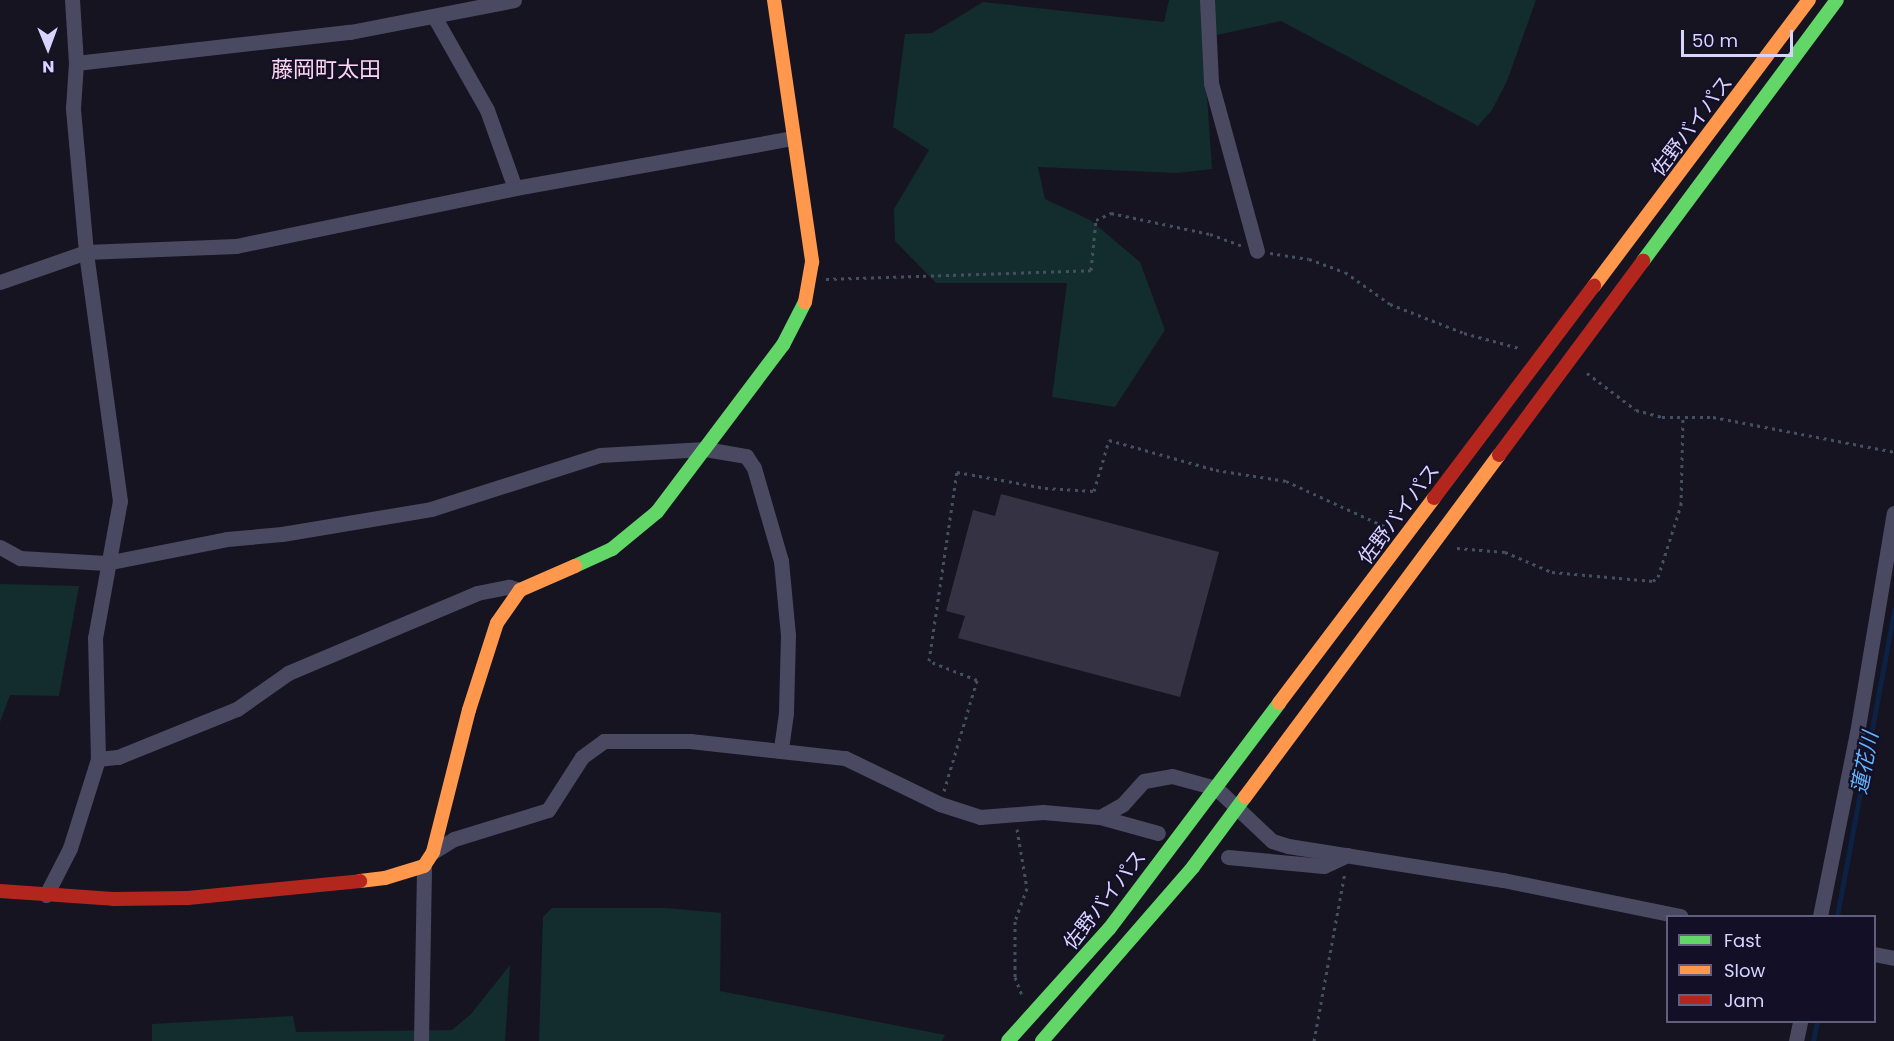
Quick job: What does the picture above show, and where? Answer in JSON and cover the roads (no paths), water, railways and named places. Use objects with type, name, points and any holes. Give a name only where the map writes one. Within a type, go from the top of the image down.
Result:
[{"type":"main road","points":[[0,891],[112,899],[215,896],[385,878],[424,866],[434,852],[486,653],[497,623],[520,590],[590,561],[639,531],[705,449],[783,345],[800,315],[812,279],[810,243],[792,138],[774,0]]},
{"type":"main road","name":"佐野バイパス","points":[[1008,1041],[1109,929],[1809,0]]},
{"type":"main road","name":"佐野バイパス","points":[[1042,1041],[1143,926],[1237,808],[1837,0]]},
{"type":"street","points":[[46,895],[70,848],[98,759],[95,638],[106,563],[120,501],[86,252],[73,108],[76,63],[72,0]]},
{"type":"street","points":[[76,63],[234,48],[435,18],[513,0]]},
{"type":"street","points":[[1208,0],[1211,83],[1257,250]]},
{"type":"street","points":[[435,18],[487,110],[515,188]]},
{"type":"street","points":[[0,282],[86,252],[236,246],[515,188],[792,138]]},
{"type":"street","points":[[0,547],[20,558],[106,563],[227,539],[317,529],[430,509],[600,455],[705,449],[746,456],[754,468],[781,561],[788,635],[786,713],[781,750]]},
{"type":"street","points":[[1820,915],[1857,733],[1894,513]]},
{"type":"street","points":[[98,759],[118,757],[237,709],[288,673],[477,593],[508,587],[520,590]]},
{"type":"street","points":[[434,852],[454,839],[548,810],[582,757],[604,741],[690,741],[845,758],[940,804],[980,817],[1043,812],[1100,817],[1158,833]]},
{"type":"street","points":[[1100,817],[1123,804],[1144,781],[1172,776],[1216,788],[1272,841],[1503,880],[1675,915]]},
{"type":"street","points":[[1228,856],[1324,866],[1348,855]]},
{"type":"street","points":[[421,1041],[424,866]]},
{"type":"street","points":[[1876,954],[1894,958]]},
{"type":"street","points":[[1796,1041],[1800,1023]]},
{"type":"waterway","name":"蓮花川","points":[[1837,915],[1894,610]]},
{"type":"waterway","name":"蓮花川","points":[[1813,1041],[1817,1023]]},
{"type":"district","name":"藤岡町太田","points":[[326,70]]}]
